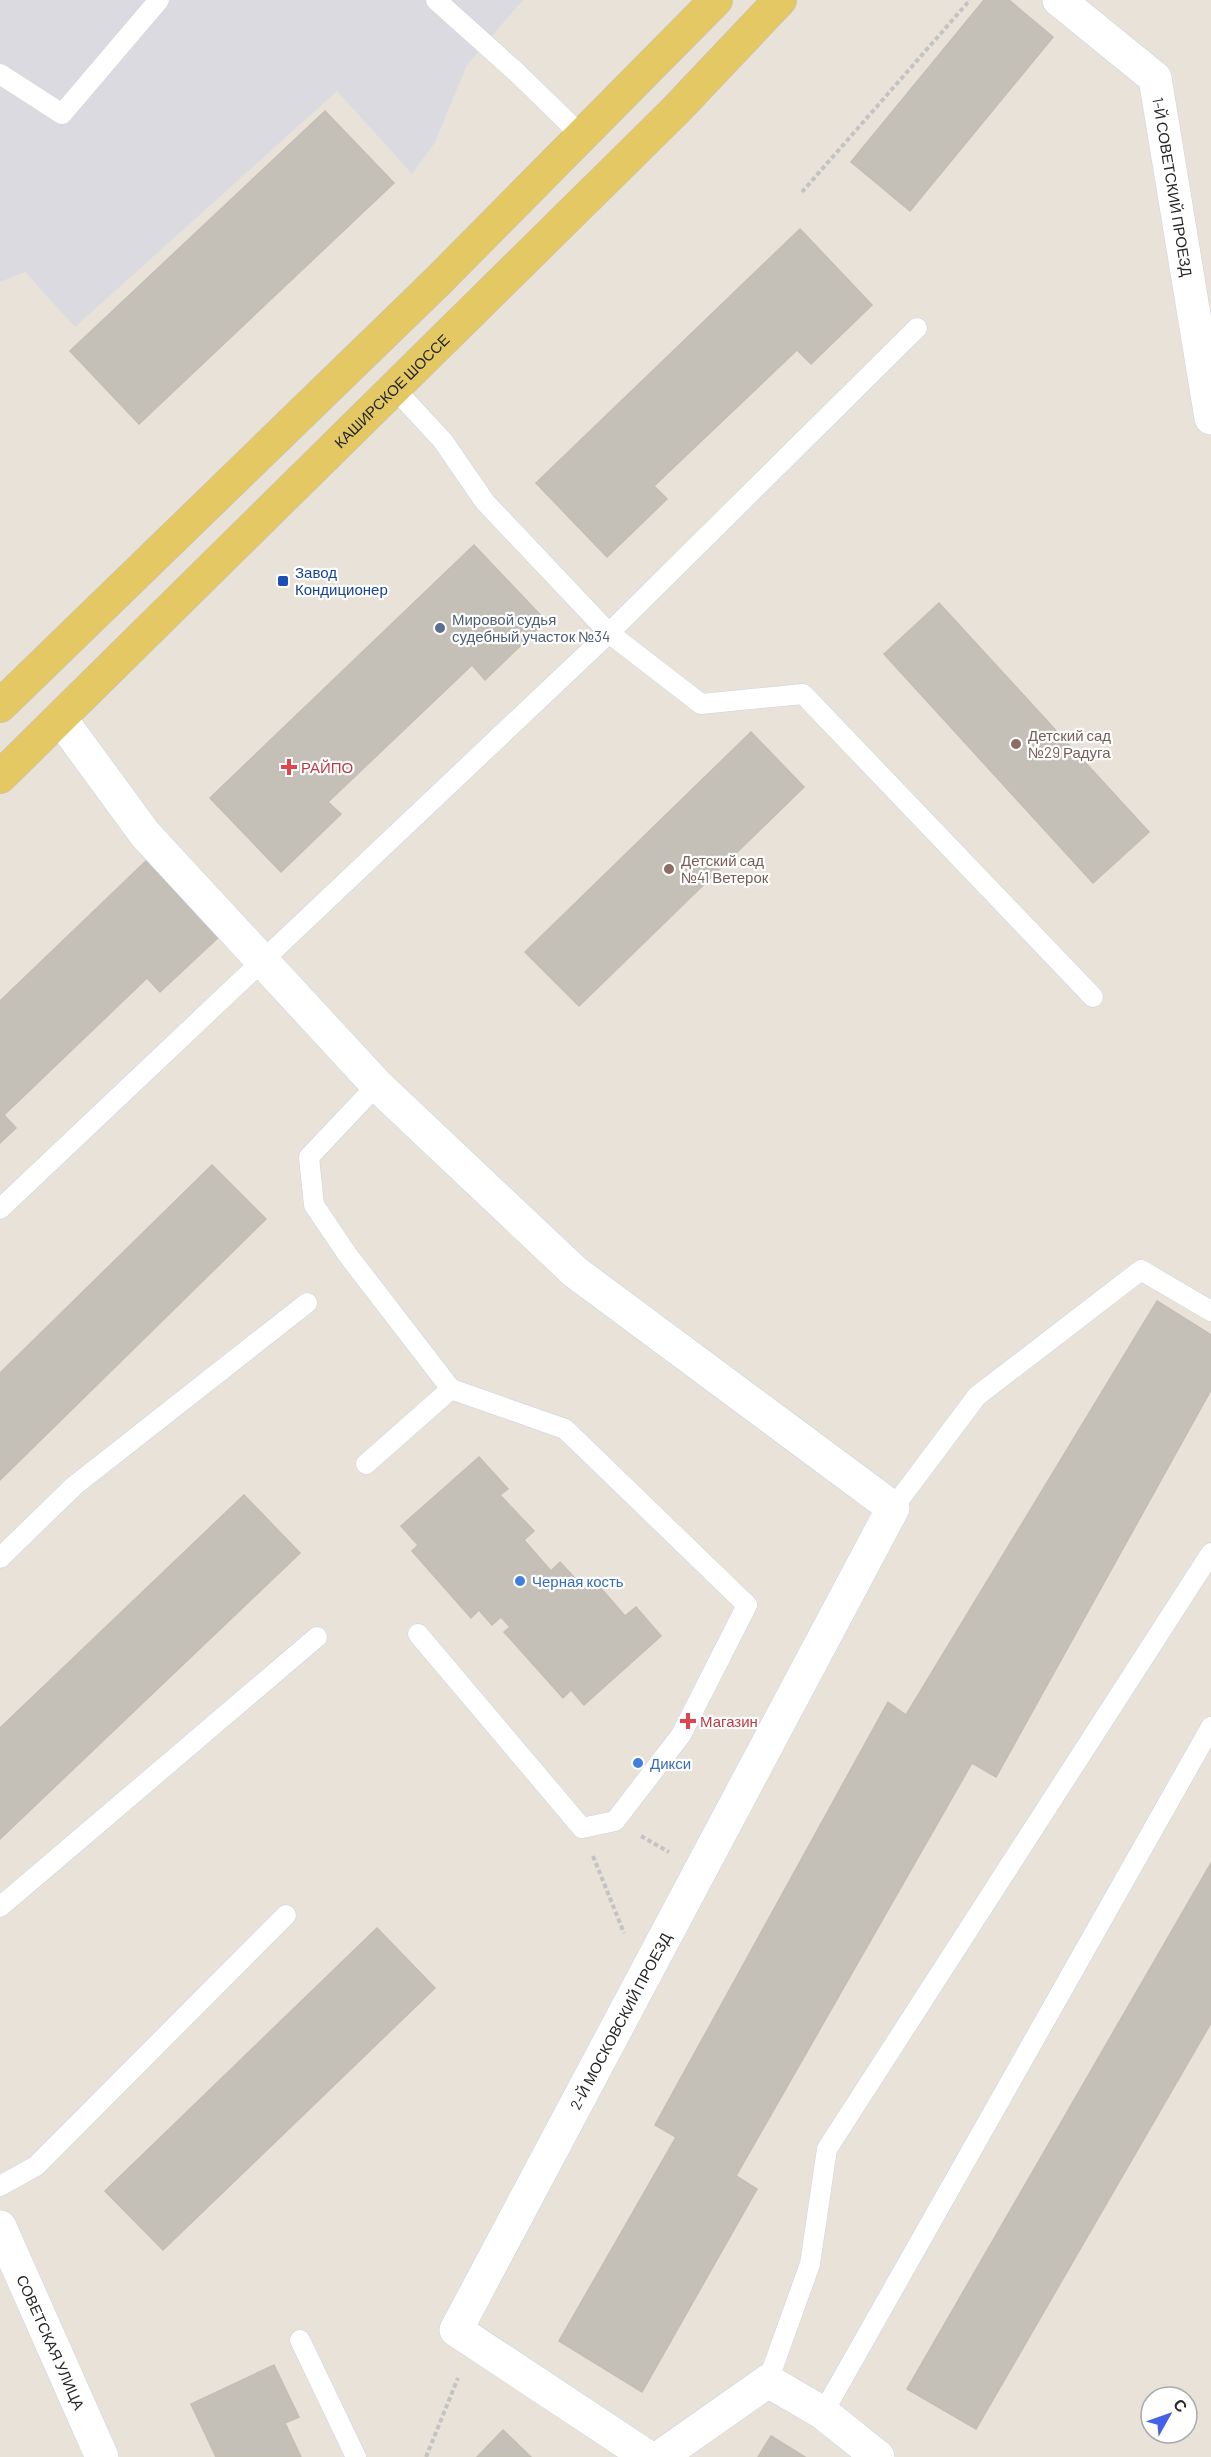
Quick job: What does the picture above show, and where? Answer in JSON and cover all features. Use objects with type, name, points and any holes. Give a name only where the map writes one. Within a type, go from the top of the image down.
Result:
[{"type":"main road","points":[[0,706],[583,137],[716,0]]},
{"type":"main road","name":"КАШИРСКОЕ ШОССЕ","points":[[0,777],[683,103],[780,0]]},
{"type":"street","name":"1-Й СОВЕТСКИЙ ПРОЕЗД","points":[[1059,0],[1155,78],[1211,418]]},
{"type":"street","points":[[60,718],[145,834],[260,961],[377,1085],[574,1272],[893,1508]]},
{"type":"street","name":"2-Й МОСКОВСКИЙ ПРОЕЗД","points":[[648,2457],[456,2330],[893,1508]]},
{"type":"street","name":"СОВЕТСКАЯ УЛИЦА","points":[[0,2227],[102,2457]]},
{"type":"street","points":[[660,2457],[768,2381],[823,2413],[863,2452]]},
{"type":"lane","points":[[0,74],[62,114],[159,0]]},
{"type":"lane","points":[[436,0],[514,70],[583,137]]},
{"type":"lane","points":[[0,1209],[609,633],[917,328]]},
{"type":"lane","points":[[394,388],[443,441],[485,502],[609,633],[701,704],[803,694],[1093,997]]},
{"type":"lane","points":[[377,1085],[309,1157],[314,1205],[347,1254],[451,1389],[565,1429],[747,1605],[681,1735],[615,1821],[582,1828],[418,1634]]},
{"type":"lane","points":[[893,1508],[977,1396],[1140,1270],[1211,1311]]},
{"type":"lane","points":[[0,1558],[74,1486],[307,1303]]},
{"type":"lane","points":[[366,1464],[451,1389]]},
{"type":"lane","points":[[768,2381],[810,2264],[828,2149],[1211,1553]]},
{"type":"lane","points":[[0,1907],[317,1637]]},
{"type":"lane","points":[[823,2413],[1211,1727]]},
{"type":"lane","points":[[0,2186],[36,2166],[286,1915]]},
{"type":"lane","points":[[300,2340],[356,2457]]},
{"type":"path","points":[[802,192],[970,0]]},
{"type":"path","points":[[615,1821],[700,1870]]},
{"type":"path","points":[[582,1828],[642,1980]]},
{"type":"path","points":[[426,2457],[473,2341]]},
{"type":"shaded area","points":[[0,0],[523,0],[467,65],[435,142],[412,174],[337,91],[75,327],[25,272],[0,282]]},
{"type":"building","points":[[984,0],[1009,0],[1053,37],[910,211],[851,162]]},
{"type":"building","points":[[325,111],[394,183],[139,424],[70,351]]},
{"type":"building","points":[[800,229],[872,305],[811,364],[797,350],[654,486],[667,499],[607,557],[536,483]]},
{"type":"building","points":[[474,545],[546,621],[485,680],[472,665],[328,802],[341,814],[281,872],[210,798]]},
{"type":"building","points":[[939,603],[1149,832],[1093,883],[884,654]]},
{"type":"building","points":[[751,732],[804,787],[579,1006],[525,952]]},
{"type":"building","points":[[149,858],[222,934],[160,992],[147,978],[4,1115],[16,1128],[0,1143],[0,1001]]},
{"type":"building","points":[[212,1165],[266,1219],[0,1480],[0,1373]]},
{"type":"building","points":[[1157,1301],[1211,1335],[1211,1390],[996,1777],[972,1763],[736,2176],[757,2189],[642,2392],[559,2341],[676,2137],[655,2125],[888,1702],[906,1715]]},
{"type":"building","points":[[479,1457],[508,1489],[500,1495],[534,1531],[524,1540],[551,1571],[560,1562],[585,1589],[594,1580],[625,1616],[636,1607],[661,1636],[584,1705],[571,1690],[563,1698],[504,1632],[510,1627],[501,1617],[492,1625],[479,1610],[471,1618],[412,1551],[418,1545],[401,1526]]},
{"type":"building","points":[[244,1495],[300,1553],[0,1839],[0,1728]]},
{"type":"building","points":[[1211,1863],[1211,2023],[976,2429],[907,2389]]},
{"type":"building","points":[[377,1928],[435,1988],[163,2250],[105,2191]]},
{"type":"building","points":[[274,2365],[299,2417],[285,2423],[301,2457],[216,2457],[191,2404]]},
{"type":"building","points":[[503,2430],[531,2457],[477,2457]]},
{"type":"building","points":[[771,2436],[805,2457],[758,2457]]},
{"type":"place","name":"Завод Кондиционер","points":[[283,581]]},
{"type":"place","name":"Мировой судья судебный участок №34","points":[[440,628]]},
{"type":"place","name":"Детский сад №29 Радуга","points":[[1016,744]]},
{"type":"place","name":"РАЙПО","points":[[289,767]]},
{"type":"place","name":"Детский сад №41 Ветерок","points":[[669,869]]},
{"type":"place","name":"Черная кость","points":[[520,1581]]},
{"type":"place","name":"Магазин","points":[[688,1721]]},
{"type":"place","name":"Дикси","points":[[638,1763]]}]
